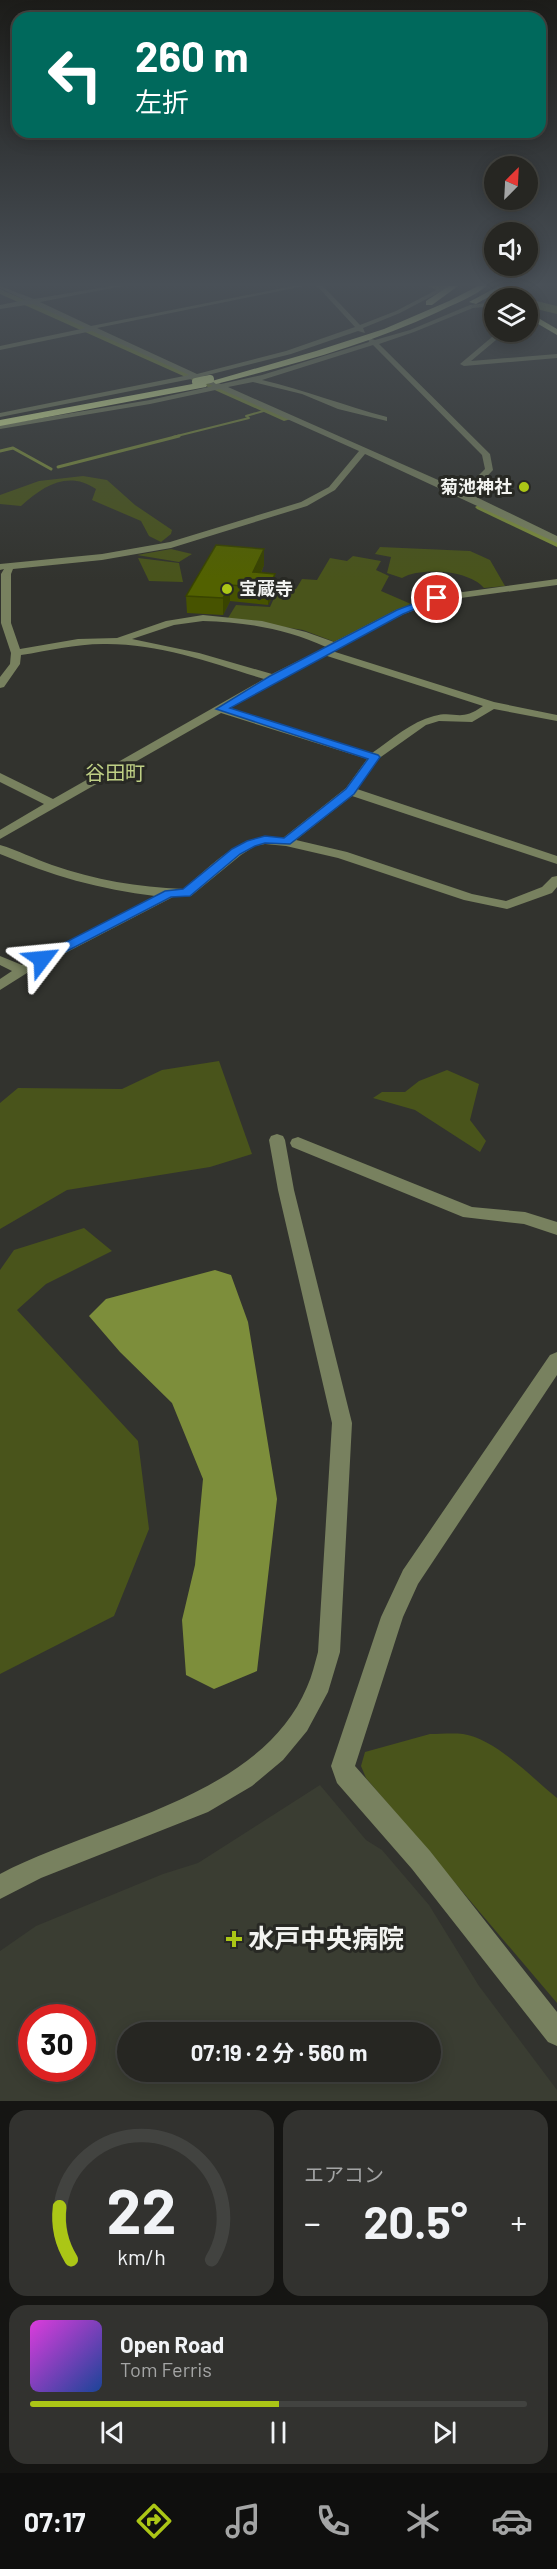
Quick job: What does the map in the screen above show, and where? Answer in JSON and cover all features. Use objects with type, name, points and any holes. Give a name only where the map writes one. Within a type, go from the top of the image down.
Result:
[{"type":"highway","points":[[1,418],[96,407],[197,384]]},
{"type":"street","points":[[1,418],[194,384]]},
{"type":"street","points":[[211,384],[464,494],[557,540]]},
{"type":"street","points":[[273,384],[305,392],[341,407],[384,419]]},
{"type":"street","points":[[418,384],[486,454],[489,470],[464,494]]},
{"type":"street","points":[[0,685],[15,664],[15,653],[6,623],[5,566],[102,557],[198,538],[325,496],[341,482],[363,452]]},
{"type":"street","points":[[0,835],[273,678],[400,612],[437,598],[557,582]]},
{"type":"street","points":[[117,641],[176,621],[208,619],[302,632],[330,649],[492,705],[557,718]]},
{"type":"street","points":[[15,653],[82,643],[117,641],[183,652],[273,678]]},
{"type":"street","points":[[286,842],[350,791],[374,757],[422,723],[438,718],[472,719],[492,705]]},
{"type":"street","points":[[221,709],[374,757]]},
{"type":"street","points":[[0,777],[53,804]]},
{"type":"street","points":[[350,791],[557,860]]},
{"type":"street","points":[[0,849],[44,869],[91,882],[169,893],[186,893],[236,852],[251,843],[265,840],[286,842],[342,855],[469,897],[507,905],[531,898],[547,890],[557,880]]},
{"type":"street","points":[[0,986],[22,970],[169,893]]},
{"type":"street","points":[[0,960],[22,970]]},
{"type":"street","points":[[0,1887],[34,1869],[200,1804],[244,1778],[275,1752],[299,1723],[317,1692],[329,1652],[342,1423],[286,1190],[287,1141],[469,1213],[525,1218],[557,1228]]},
{"type":"street","points":[[557,1360],[410,1577],[392,1617],[344,1766],[345,1775],[422,1860],[557,2033]]},
{"type":"shaded area","points":[[83,476],[107,480],[135,505],[172,530],[171,534],[161,542],[149,536],[141,521],[92,500],[96,489],[86,483],[76,481],[56,483],[47,487],[21,506],[0,504],[0,495],[39,481]]},
{"type":"shaded area","points":[[380,547],[470,551],[490,560],[505,586],[484,588],[468,577],[445,572],[421,572],[402,578],[387,573],[391,557],[375,554]]},
{"type":"shaded area","points":[[171,549],[192,554],[179,562],[137,555]]},
{"type":"shaded area","points":[[353,556],[381,561],[376,570],[389,576],[381,591],[411,604],[335,642],[303,630],[228,618],[236,605],[270,607],[279,587],[296,589],[302,579],[317,580],[330,558],[347,561]]},
{"type":"shaded area","points":[[138,558],[179,563],[183,582],[149,581]]},
{"type":"shaded area","points":[[219,1061],[252,1154],[210,1167],[67,1190],[0,1229],[0,1103],[18,1088],[122,1089],[162,1070]]},
{"type":"shaded area","points":[[447,1070],[479,1084],[470,1120],[486,1141],[480,1152],[415,1110],[373,1098],[382,1092],[405,1092],[419,1081]]},
{"type":"shaded area","points":[[84,1228],[112,1251],[46,1284],[17,1310],[138,1441],[149,1529],[114,1616],[0,1674],[0,1270],[14,1250]]},
{"type":"shaded area","points":[[215,1270],[231,1275],[248,1322],[277,1499],[257,1671],[214,1689],[186,1675],[182,1620],[195,1565],[203,1479],[172,1403],[120,1352],[89,1316],[106,1299]]},
{"type":"shaded area","points":[[430,1734],[463,1734],[488,1743],[513,1760],[557,1798],[557,2003],[366,1778],[361,1766],[365,1752]]},
{"type":"shaded area","name":"水戸中央病院","points":[[320,1785],[366,1840],[382,1850],[429,1905],[479,1986],[557,2090],[557,2101],[0,2101],[0,1951],[36,1926],[163,1874],[198,1863]]},
{"type":"building","points":[[216,545],[264,549],[253,572],[275,574],[268,588],[230,585],[223,598],[186,596]]},
{"type":"waterway","points":[[209,384],[287,419]]},
{"type":"waterway","points":[[173,437],[249,418],[246,416],[267,410]]},
{"type":"waterway","points":[[58,467],[179,436]]},
{"type":"waterway","points":[[0,451],[13,448],[51,469]]},
{"type":"waterway","points":[[480,507],[557,544]]},
{"type":"place","name":"菊池神社","points":[[524,487]]},
{"type":"place","name":"宝蔵寺","points":[[227,589]]},
{"type":"place","name":"水戸中央病院","points":[[234,1939]]},
{"type":"district","name":"谷田町","points":[[115,773]]},
{"type":"route","points":[[42,959],[169,893],[186,893],[236,852],[251,843],[265,840],[286,842],[350,791],[374,757],[221,709],[273,678],[400,612],[437,598]]}]
